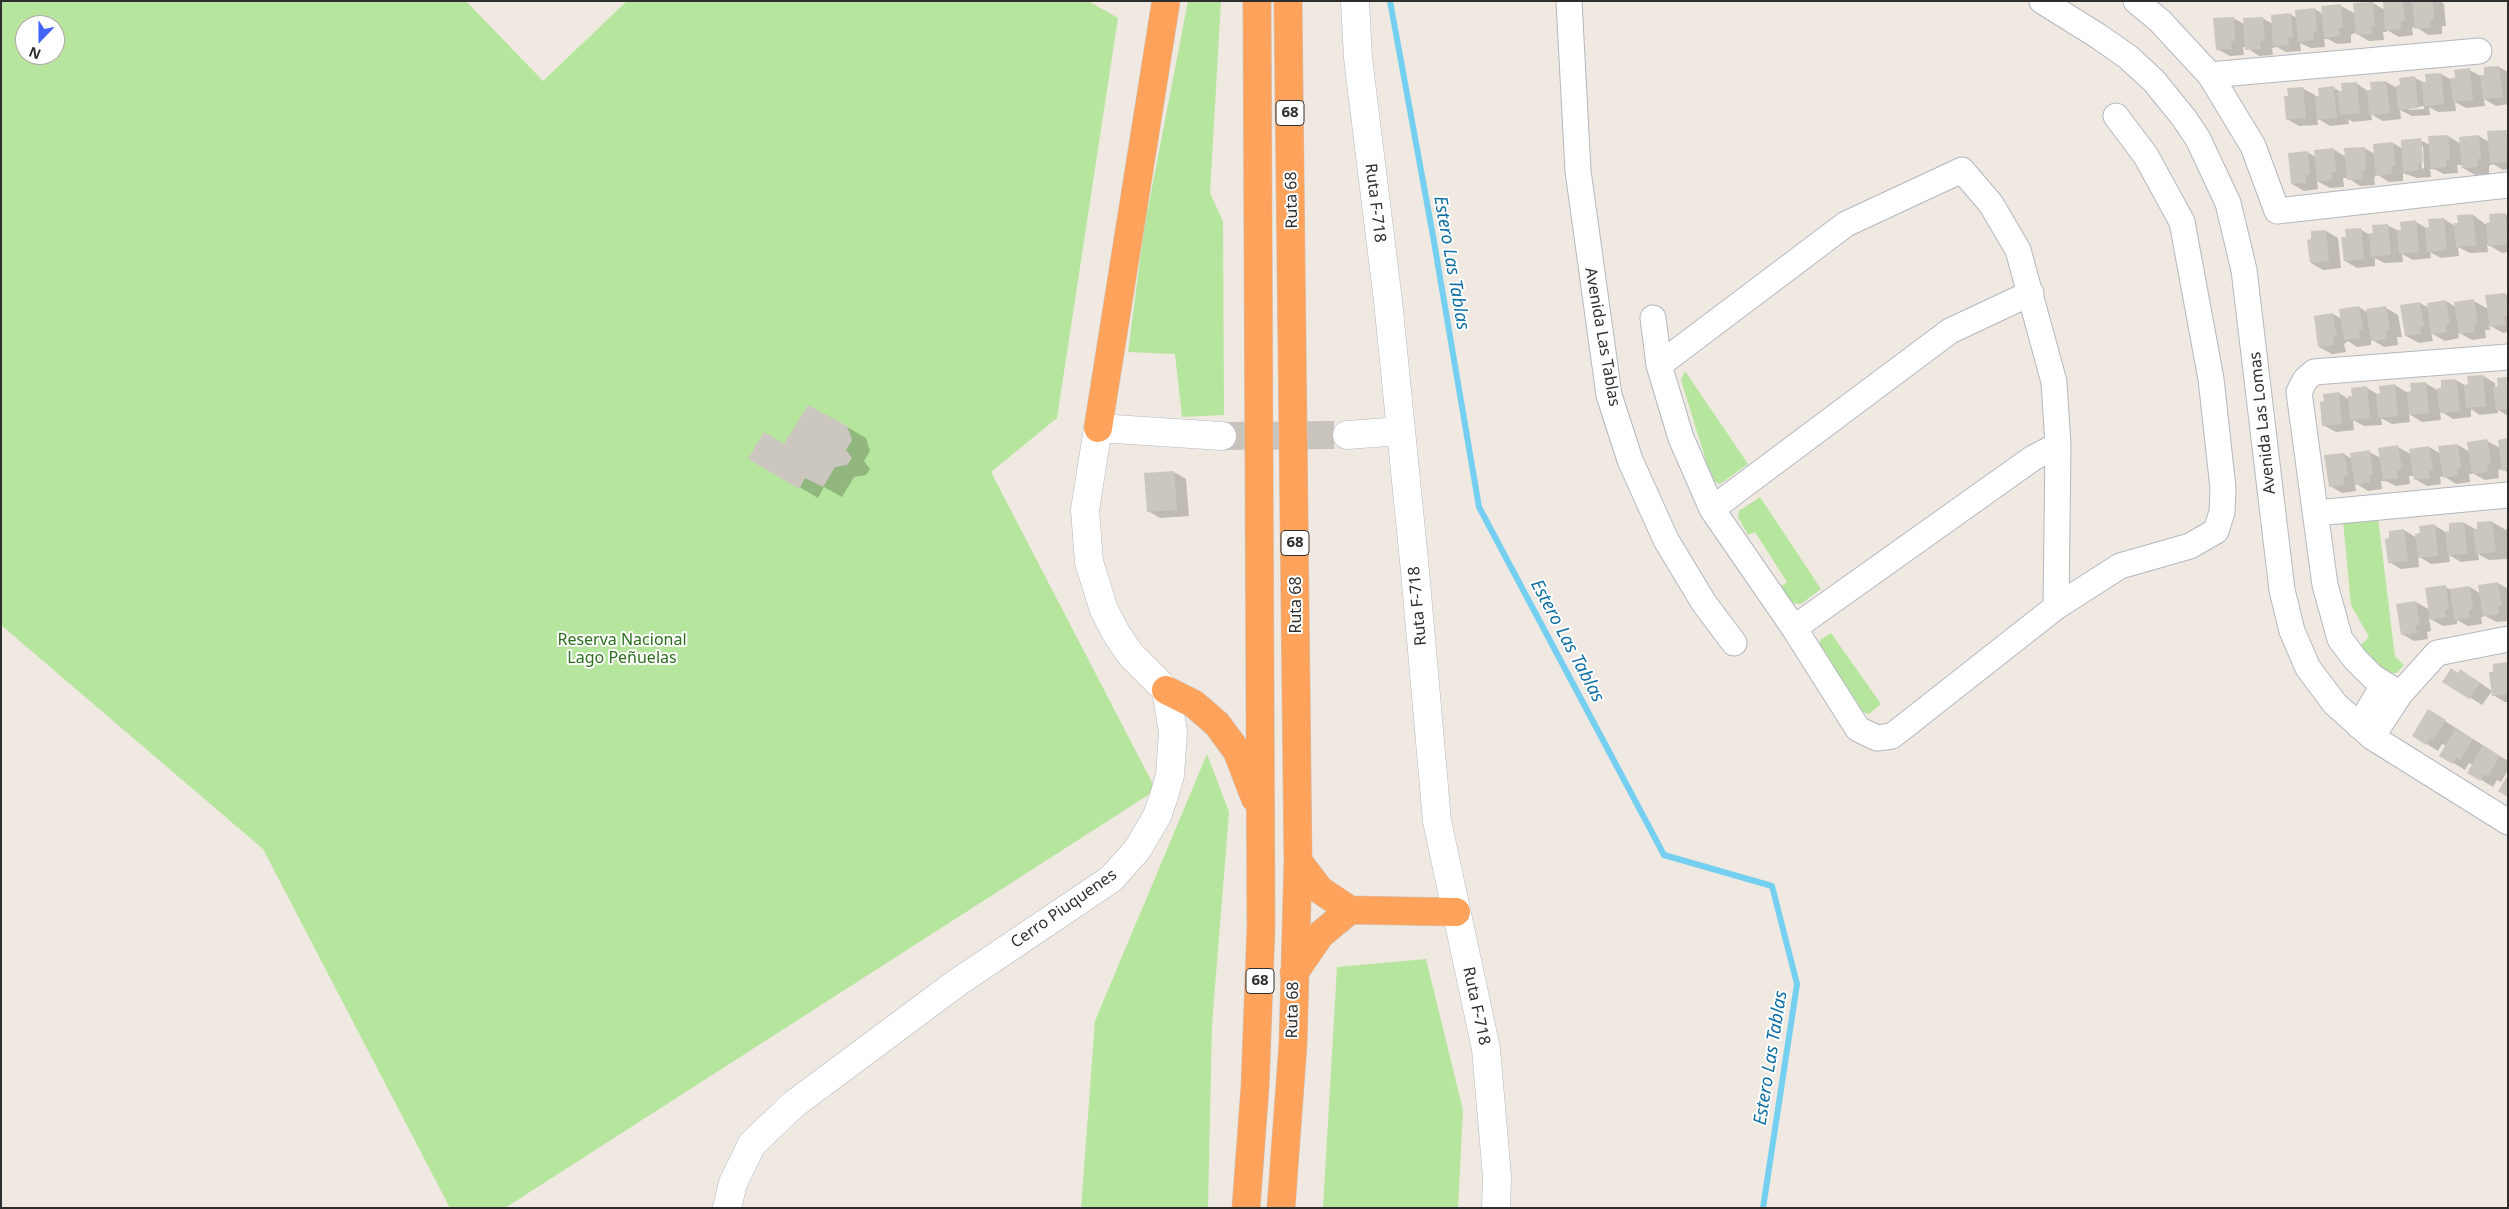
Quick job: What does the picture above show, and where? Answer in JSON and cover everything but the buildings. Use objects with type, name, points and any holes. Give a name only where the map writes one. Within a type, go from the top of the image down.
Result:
[{"type":"highway","points":[[1098,428],[1166,1]]},
{"type":"highway","name":"Ruta 68","points":[[1246,1208],[1259,1005],[1262,814],[1257,1]]},
{"type":"highway","name":"Ruta 68","points":[[1281,1208],[1292,1063],[1298,861],[1288,1]]},
{"type":"highway","points":[[1166,690],[1200,708],[1228,736],[1244,766],[1262,814]]},
{"type":"highway","points":[[1298,861],[1320,890],[1350,910],[1456,912]]},
{"type":"highway","points":[[1294,974],[1320,935],[1350,910]]},
{"type":"street","name":"Ruta F-718","points":[[1355,1],[1358,58],[1401,431],[1437,821],[1486,1048],[1497,1177],[1496,1208]]},
{"type":"street","name":"Avenida Las Tablas","points":[[1569,1],[1578,171],[1609,395],[1630,460],[1666,540],[1704,603],[1734,642]]},
{"type":"street","points":[[2136,1],[2160,21],[2210,75],[2254,146],[2277,211],[2508,185]]},
{"type":"street","name":"Avenida Las Lomas","points":[[2057,5],[2128,58],[2169,99],[2198,139],[2228,203],[2244,270],[2286,610],[2292,631],[2308,668],[2335,704],[2366,731],[2508,822]]},
{"type":"street","points":[[2210,75],[2478,51]]},
{"type":"street","points":[[1653,318],[1659,365],[1682,438],[1712,509],[1794,628],[1858,729],[1877,738],[1892,736],[2056,607],[2120,566],[2190,546],[2216,531],[2222,512],[2223,488],[2211,379],[2182,222],[2146,156],[2116,116]]},
{"type":"street","points":[[1659,365],[1846,224],[1962,170],[1991,204],[2018,250],[2054,382],[2058,445],[2056,607]]},
{"type":"street","points":[[1712,509],[1950,331],[2031,293]]},
{"type":"street","points":[[2392,689],[2373,677],[2355,660],[2340,639],[2325,585],[2299,392],[2305,380],[2314,372],[2508,357]]},
{"type":"street","points":[[1166,690],[1130,654],[1116,633],[1104,610],[1089,562],[1085,510],[1098,428],[1222,436]]},
{"type":"street","points":[[1347,435],[1401,431]]},
{"type":"street","points":[[1794,628],[2033,458],[2058,445]]},
{"type":"street","points":[[2316,513],[2508,495]]},
{"type":"street","points":[[2366,731],[2392,689],[2436,653],[2508,639]]},
{"type":"street","name":"Cerro Piuquenes","points":[[727,1208],[733,1183],[752,1144],[794,1104],[958,982],[1111,879],[1125,866],[1138,850],[1157,816],[1170,775],[1173,732],[1166,690]]},
{"type":"green space","name":"Reserva Nacional Lago Peñuelas","points":[[1,1],[466,1],[543,81],[627,1],[1088,1],[1118,18],[1057,418],[991,472],[1156,790],[505,1208],[450,1208],[263,849],[1,625]]},
{"type":"green space","points":[[1188,1],[1221,1],[1210,193],[1223,221],[1224,415],[1182,417],[1175,354],[1128,352],[1144,229]]},
{"type":"green space","points":[[1685,371],[1748,464],[1720,484],[1712,480],[1681,380]]},
{"type":"green space","points":[[1760,497],[1821,589],[1801,604],[1791,603],[1780,587],[1787,582],[1755,532],[1748,535],[1738,517],[1739,511]]},
{"type":"green space","points":[[2378,518],[2395,657],[2404,665],[2397,673],[2386,673],[2358,648],[2369,637],[2351,605],[2343,521]]},
{"type":"green space","points":[[1831,633],[1881,704],[1869,714],[1860,711],[1819,645],[1820,640]]},
{"type":"green space","points":[[1207,754],[1229,812],[1212,1025],[1208,1208],[1081,1208],[1095,1021]]},
{"type":"green space","points":[[1426,959],[1463,1110],[1458,1208],[1323,1208],[1337,967]]},
{"type":"waterway","name":"Estero Las Tablas","points":[[1390,1],[1433,236],[1479,507],[1664,855],[1772,886],[1797,984],[1763,1208]]},
{"type":"tunnel","points":[[1222,436],[1347,435]]}]
